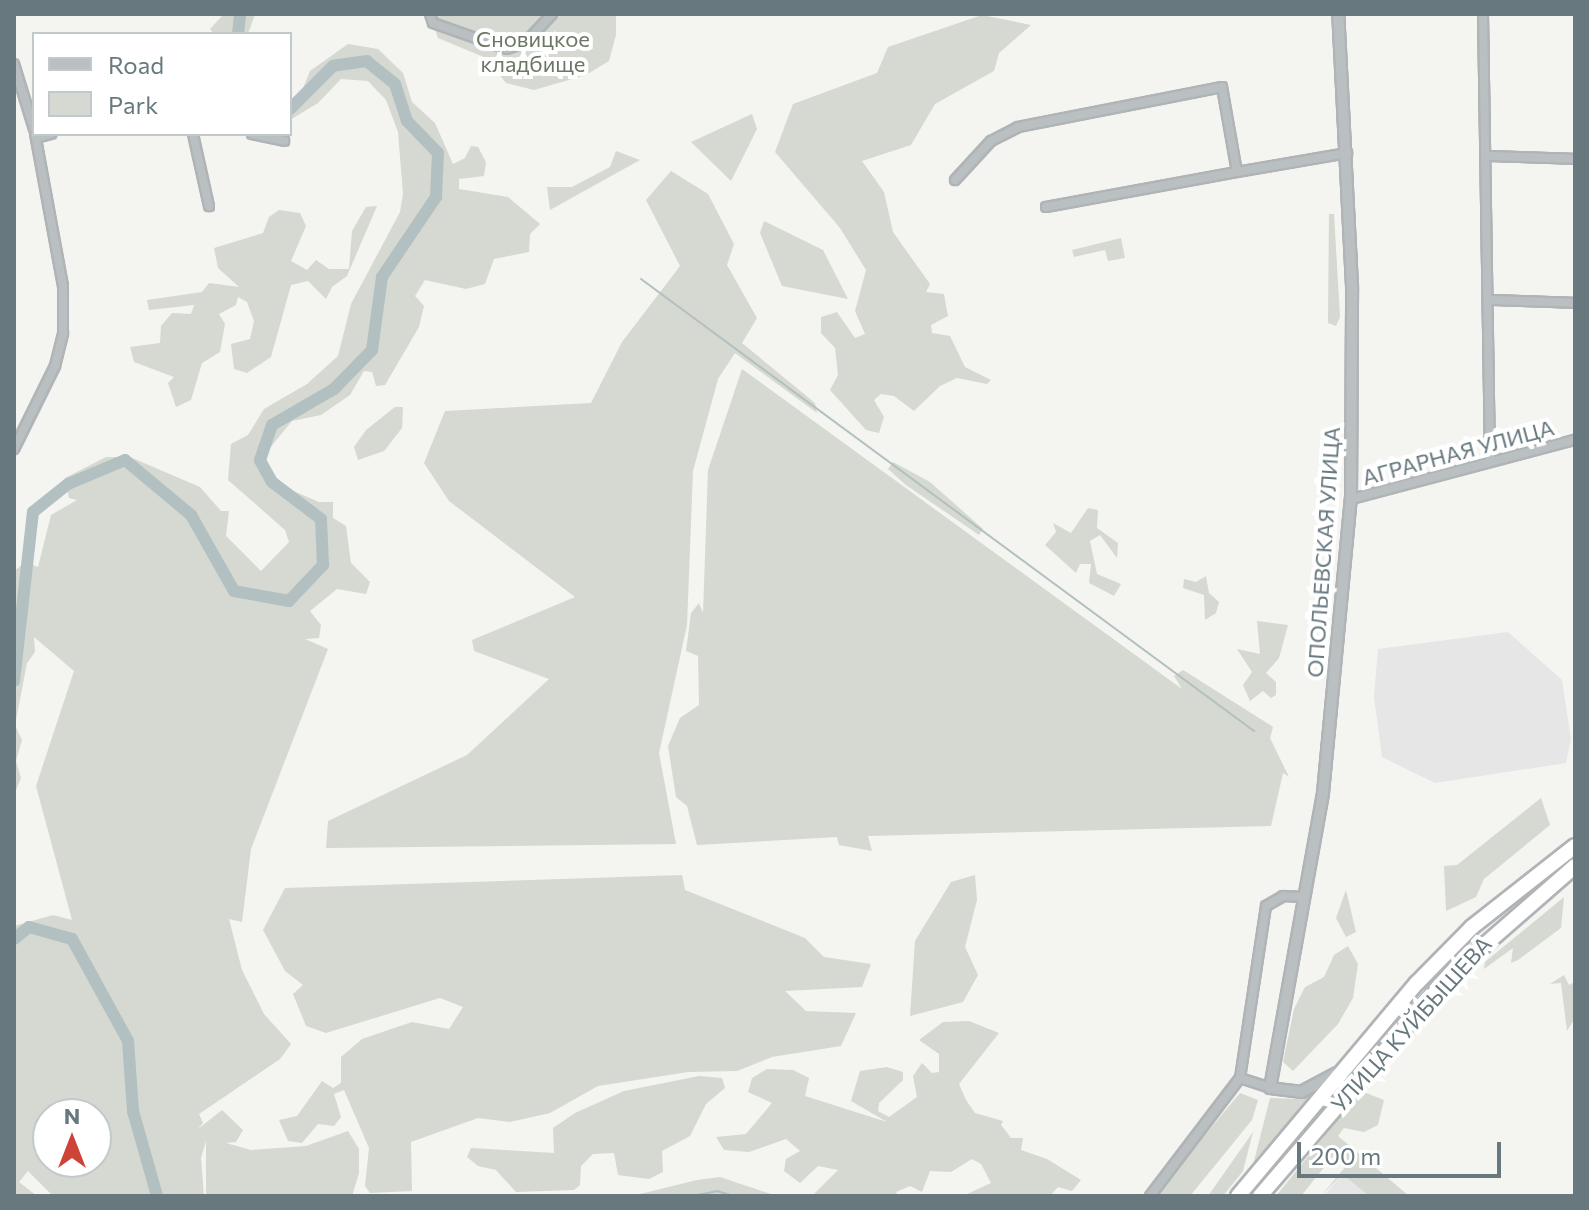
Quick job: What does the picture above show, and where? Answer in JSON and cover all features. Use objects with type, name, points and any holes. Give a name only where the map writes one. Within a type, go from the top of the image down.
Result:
[{"type":"highway","name":"УЛИЦА КУЙБЫШЕВА","points":[[1238,1196],[1345,1067],[1472,927],[1575,846]]},
{"type":"highway","name":"УЛИЦА КУЙБЫШЕВА","points":[[1260,1196],[1449,976],[1575,866]]},
{"type":"street","points":[[430,14],[433,23],[507,49],[526,42],[552,14]]},
{"type":"street","name":"ОПОЛЬЕВСКАЯ УЛИЦА","points":[[1270,1088],[1328,750],[1351,499],[1352,286],[1338,14]]},
{"type":"street","points":[[1483,14],[1490,300],[1490,459]]},
{"type":"street","points":[[14,64],[32,124]]},
{"type":"street","points":[[955,180],[984,147],[1018,127],[1222,87],[1237,172]]},
{"type":"street","points":[[14,449],[55,366],[63,333],[63,286],[35,136]]},
{"type":"street","points":[[193,136],[209,206]]},
{"type":"street","points":[[261,136],[284,141]]},
{"type":"street","points":[[1046,207],[1347,153]]},
{"type":"street","points":[[1486,156],[1575,159]]},
{"type":"street","points":[[1490,300],[1575,303]]},
{"type":"street","name":"АГРАРНАЯ УЛИЦА","points":[[1351,499],[1422,483],[1490,459],[1575,440]]},
{"type":"street","points":[[1151,1196],[1240,1078],[1266,906],[1283,896],[1304,897]]},
{"type":"street","points":[[1240,1078],[1270,1088],[1302,1092],[1345,1067]]},
{"type":"shaded area","points":[[1508,632],[1562,680],[1571,739],[1566,763],[1435,783],[1382,757],[1374,697],[1378,649]]},
{"type":"shaded area","points":[[1342,1174],[1369,1196],[1324,1196]]},
{"type":"green space","points":[[224,14],[255,14],[249,32],[212,32],[210,29]]},
{"type":"green space","name":"Сновицкое кладбище","points":[[430,14],[616,14],[616,35],[609,61],[586,75],[534,90],[506,83],[486,58],[438,38]]},
{"type":"green space","points":[[982,15],[1031,25],[999,53],[994,71],[935,104],[911,145],[862,161],[884,192],[893,232],[930,284],[926,292],[944,294],[948,316],[931,325],[932,333],[950,336],[965,367],[991,380],[987,384],[957,378],[940,386],[914,411],[894,396],[881,394],[874,400],[884,417],[879,433],[866,430],[830,390],[838,375],[835,348],[821,333],[821,317],[837,312],[855,338],[865,334],[855,311],[866,270],[840,228],[775,152],[793,104],[877,73],[888,47]]},
{"type":"green space","points":[[348,44],[378,49],[403,73],[412,102],[435,123],[453,164],[465,158],[471,146],[478,147],[486,162],[484,176],[459,179],[459,189],[508,197],[540,224],[530,234],[529,252],[494,259],[485,284],[466,289],[425,280],[415,296],[424,306],[419,327],[385,385],[376,386],[372,372],[364,371],[350,395],[321,415],[292,421],[260,460],[272,482],[319,502],[333,502],[333,518],[346,526],[351,563],[370,582],[366,594],[337,589],[310,611],[321,625],[319,638],[305,639],[328,649],[251,849],[242,922],[229,919],[242,970],[264,1014],[291,1044],[280,1059],[199,1114],[203,1123],[198,1129],[222,1110],[243,1130],[236,1142],[226,1143],[251,1150],[306,1146],[348,1131],[359,1149],[359,1173],[352,1196],[206,1196],[206,1141],[201,1158],[204,1196],[53,1196],[35,1178],[112,1178],[112,1098],[32,1098],[32,1175],[28,1171],[19,1182],[37,1196],[14,1196],[14,926],[53,915],[72,920],[36,786],[74,671],[34,637],[35,652],[27,663],[15,725],[22,740],[16,761],[21,778],[14,795],[14,571],[26,562],[38,567],[51,515],[77,500],[69,498],[65,478],[106,457],[130,457],[200,487],[221,511],[229,511],[226,536],[261,571],[289,542],[285,530],[228,480],[231,444],[248,435],[264,409],[307,384],[338,356],[351,304],[400,212],[403,194],[398,132],[386,100],[368,81],[341,79],[318,103],[292,119],[310,71]]},
{"type":"green space","points":[[752,114],[757,129],[731,181],[691,142]]},
{"type":"green space","points":[[616,151],[640,160],[550,210],[547,187],[572,187],[610,167]]},
{"type":"green space","points":[[671,171],[708,194],[734,244],[727,265],[757,318],[742,343],[815,403],[817,413],[735,353],[718,379],[693,471],[687,625],[659,753],[676,844],[326,848],[328,821],[467,755],[549,679],[474,651],[472,640],[575,597],[449,501],[424,463],[445,411],[591,403],[622,342],[680,266],[646,200]]},
{"type":"green space","points":[[377,206],[347,276],[332,287],[326,299],[308,281],[291,285],[271,357],[247,373],[234,369],[231,344],[250,339],[254,321],[247,302],[238,297],[236,305],[219,314],[225,324],[220,352],[202,363],[191,400],[176,407],[168,383],[174,377],[134,362],[130,347],[160,343],[161,326],[172,313],[191,314],[194,305],[149,310],[147,300],[202,292],[209,283],[239,287],[218,268],[214,248],[263,233],[269,217],[279,210],[300,213],[306,226],[291,261],[307,270],[316,260],[329,269],[349,269],[352,231],[366,207]]},
{"type":"green space","points":[[1329,214],[1334,214],[1340,317],[1336,326],[1328,323]]},
{"type":"green space","points":[[764,221],[823,250],[848,299],[782,286],[760,233]]},
{"type":"green space","points":[[1121,238],[1125,258],[1108,261],[1105,250],[1074,257],[1072,250]]},
{"type":"green space","points":[[742,369],[1182,689],[1174,676],[1183,670],[1273,727],[1270,738],[1289,777],[1283,773],[1271,826],[868,836],[872,851],[839,845],[837,837],[697,845],[687,806],[676,797],[668,746],[680,718],[699,705],[698,656],[686,651],[691,613],[699,603],[703,613],[708,470]]},
{"type":"green space","points":[[395,407],[403,407],[402,428],[384,451],[358,460],[354,447],[366,430]]},
{"type":"green space","points":[[893,462],[930,482],[983,529],[979,535],[906,485],[888,469]]},
{"type":"green space","points":[[1088,508],[1098,510],[1097,528],[1118,543],[1117,558],[1100,535],[1090,541],[1097,574],[1121,584],[1114,596],[1089,583],[1091,564],[1080,564],[1076,573],[1045,545],[1056,532],[1053,523],[1071,533]]},
{"type":"green space","points":[[1206,576],[1209,593],[1219,602],[1216,613],[1205,620],[1204,595],[1183,588],[1184,579],[1196,582]]},
{"type":"green space","points":[[1257,621],[1288,625],[1279,658],[1266,673],[1276,682],[1276,695],[1271,698],[1263,691],[1250,701],[1243,685],[1252,672],[1237,649],[1260,654]]},
{"type":"green space","points":[[1541,798],[1550,825],[1484,879],[1476,897],[1446,911],[1444,866],[1457,865]]},
{"type":"green space","points":[[682,875],[685,890],[805,938],[824,957],[871,964],[862,987],[785,991],[806,1011],[856,1013],[841,1046],[772,1057],[737,1071],[688,1072],[598,1086],[550,1113],[510,1122],[478,1118],[411,1142],[412,1191],[370,1193],[365,1186],[369,1148],[344,1090],[334,1094],[341,1117],[334,1126],[318,1124],[302,1143],[288,1141],[279,1120],[297,1116],[322,1081],[333,1088],[341,1083],[341,1057],[362,1039],[412,1022],[449,1029],[463,1007],[440,998],[326,1033],[306,1026],[293,994],[303,985],[285,971],[263,930],[285,888]]},
{"type":"green space","points":[[975,875],[977,900],[965,947],[978,975],[963,1002],[910,1016],[915,941],[951,882]]},
{"type":"green space","points":[[1346,890],[1356,932],[1346,937],[1336,918]]},
{"type":"green space","points":[[1564,897],[1561,928],[1518,960],[1511,963],[1513,948],[1484,969],[1485,962]]},
{"type":"green space","points":[[1348,946],[1358,964],[1353,998],[1338,1024],[1293,1071],[1283,1062],[1294,1009],[1305,987],[1324,977],[1334,955]]},
{"type":"green space","points":[[1564,975],[1569,985],[1575,982],[1575,1018],[1567,1031],[1561,983],[1550,984]]},
{"type":"green space","points":[[969,1021],[999,1033],[959,1084],[966,1100],[975,1113],[1003,1121],[1001,1125],[1011,1138],[1023,1138],[1021,1150],[1047,1159],[1081,1180],[1072,1191],[1058,1187],[1050,1196],[963,1196],[991,1183],[981,1164],[972,1159],[951,1172],[930,1171],[922,1192],[910,1186],[896,1192],[898,1196],[812,1196],[838,1170],[818,1166],[800,1183],[784,1171],[786,1159],[800,1151],[786,1139],[749,1152],[724,1150],[716,1137],[746,1134],[772,1103],[748,1092],[752,1078],[767,1069],[793,1070],[809,1078],[805,1096],[887,1122],[851,1101],[860,1071],[887,1067],[903,1072],[903,1080],[879,1103],[878,1111],[889,1117],[917,1097],[913,1076],[922,1063],[932,1073],[939,1072],[939,1054],[919,1040],[943,1022]]},
{"type":"green space","points":[[699,1076],[722,1078],[725,1088],[706,1104],[690,1136],[662,1151],[663,1172],[649,1179],[618,1175],[614,1153],[593,1154],[581,1166],[580,1185],[574,1190],[516,1192],[496,1170],[478,1166],[467,1157],[471,1148],[554,1153],[553,1128],[575,1113],[624,1091]]},
{"type":"green space","points":[[1316,1090],[1253,1165],[1270,1098],[1297,1099]]},
{"type":"green space","points":[[1361,1091],[1384,1100],[1378,1125],[1364,1132],[1344,1128],[1338,1136],[1409,1196],[1369,1196],[1342,1174],[1321,1196],[1346,1166],[1334,1155],[1301,1196],[1276,1196]]},
{"type":"green space","points":[[1240,1093],[1258,1100],[1252,1120],[1190,1196],[1154,1196]]},
{"type":"green space","points":[[1253,1132],[1243,1171],[1223,1196],[1208,1196]]},
{"type":"green space","points":[[720,1177],[777,1196],[632,1196],[697,1180]]},
{"type":"waterway","points":[[238,32],[240,14]]},
{"type":"waterway","points":[[14,681],[33,512],[68,484],[125,460],[191,515],[234,591],[289,601],[323,565],[321,519],[272,482],[260,460],[272,425],[334,389],[372,350],[382,277],[436,197],[438,153],[407,121],[395,84],[367,61],[333,66],[292,107]]},
{"type":"waterway","points":[[641,279],[1254,731]]},
{"type":"waterway","points":[[14,939],[29,927],[72,939],[128,1041],[133,1111],[157,1196]]},
{"type":"waterway","points":[[692,1196],[717,1191],[733,1196]]}]
